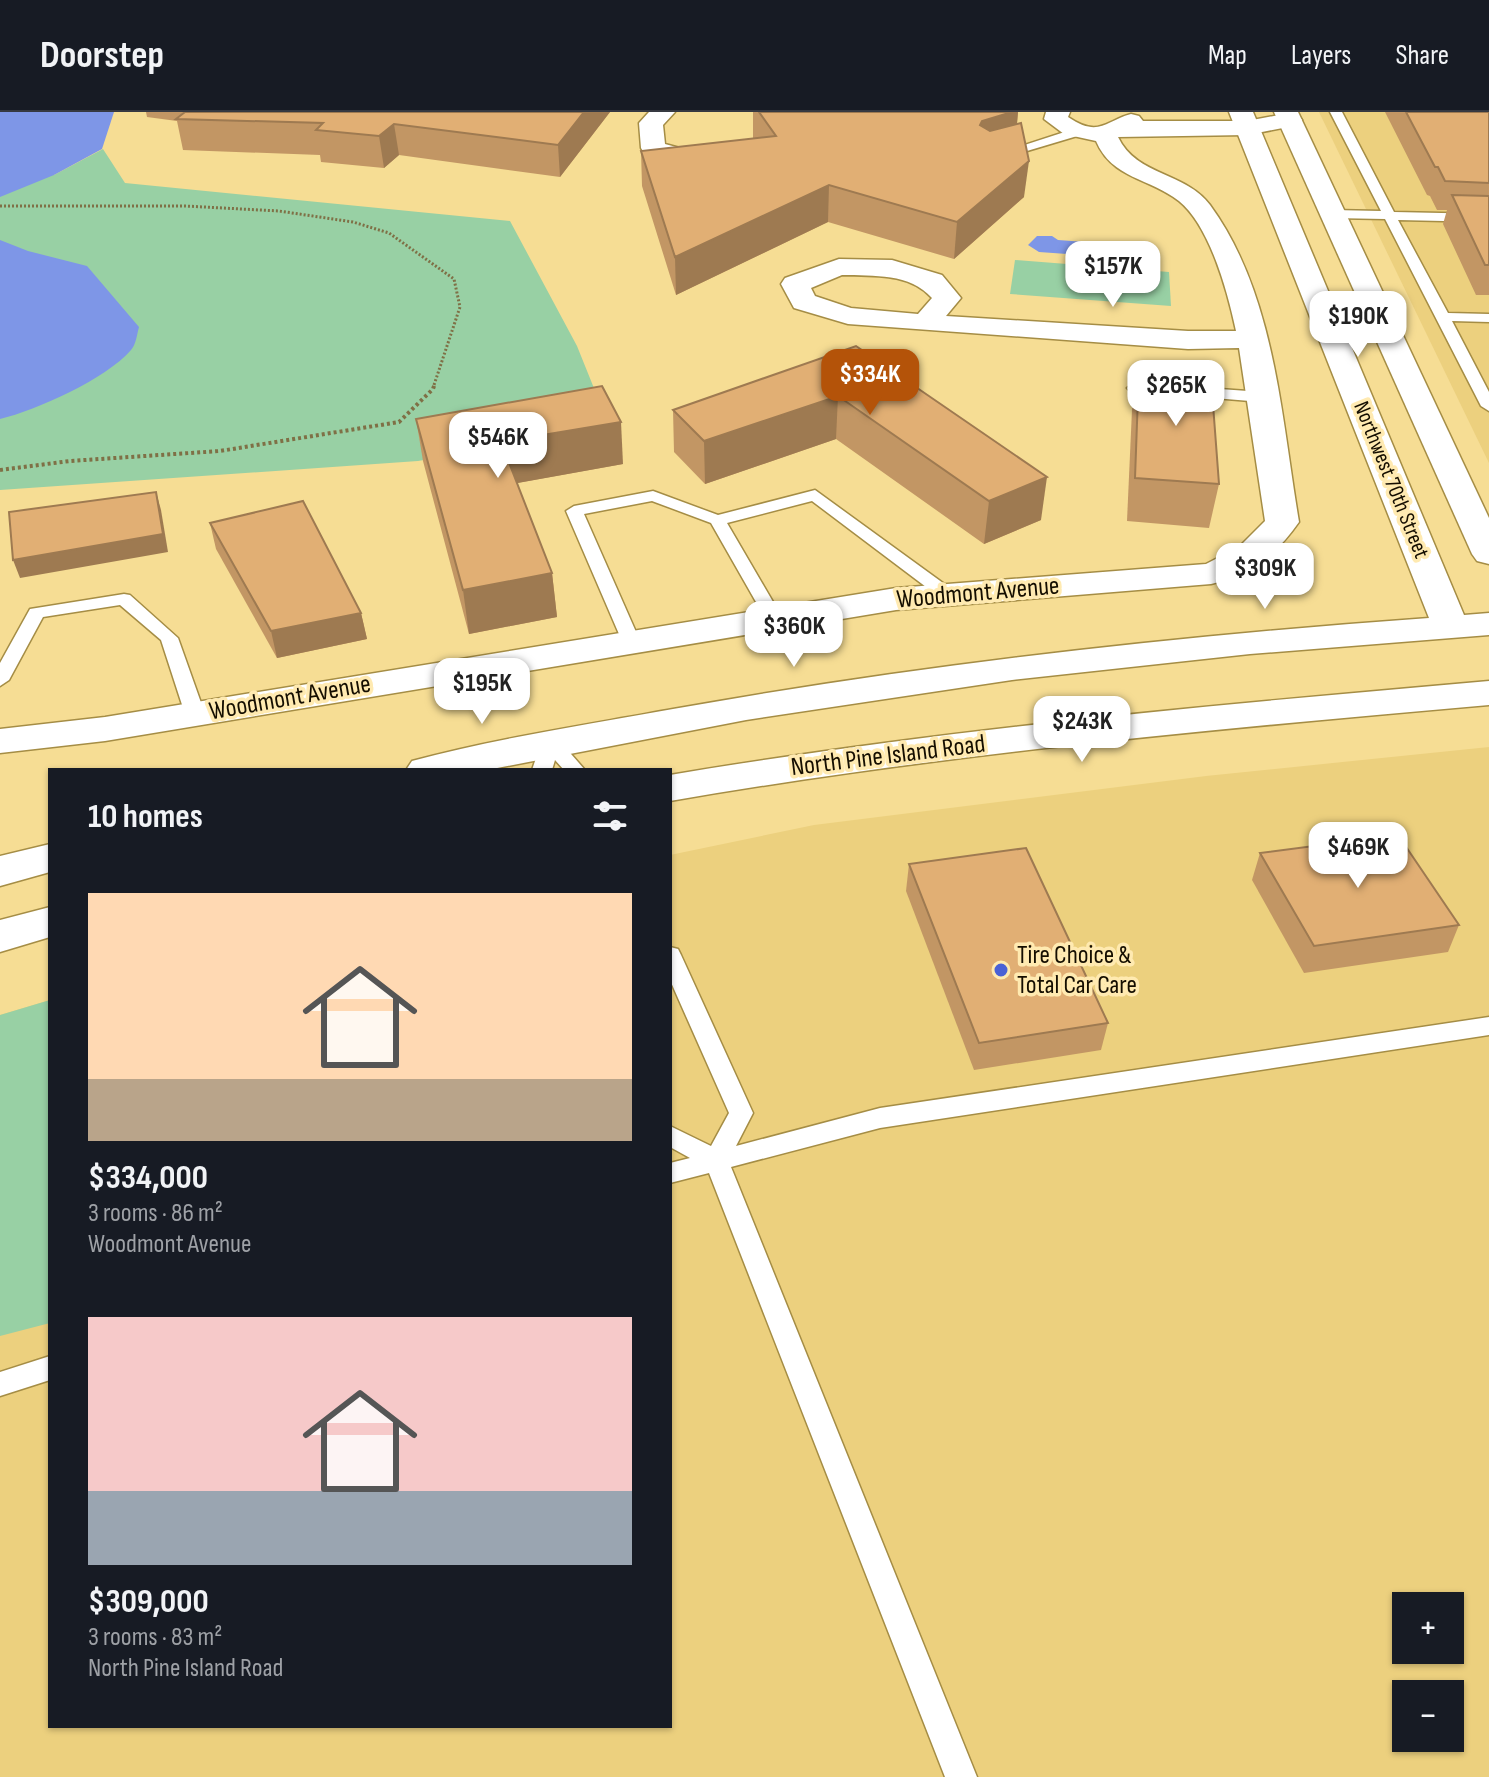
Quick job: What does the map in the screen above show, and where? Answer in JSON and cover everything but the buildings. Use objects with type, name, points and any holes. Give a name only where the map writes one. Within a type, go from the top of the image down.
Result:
[{"type":"street","points":[[663,112],[651,123],[653,148],[682,156]]},
{"type":"street","name":"Woodmont Avenue","points":[[0,741],[105,729],[896,599],[1211,574],[1243,562],[1266,543],[1282,522],[1252,339],[1228,258],[1209,222],[1190,197],[1134,170],[1111,153],[1108,126],[1061,124],[1056,119],[1058,112]]},
{"type":"street","points":[[1108,126],[1237,116],[1288,116],[1489,554]]},
{"type":"street","name":"Northwest 70th Street","points":[[1237,116],[1331,332],[1451,627]]},
{"type":"street","points":[[925,323],[1188,340],[1252,339]]},
{"type":"street","points":[[1331,332],[1387,333]]},
{"type":"street","points":[[1377,445],[1438,445]]},
{"type":"street","points":[[455,768],[556,761],[853,690],[1275,640],[1489,624]]},
{"type":"street","name":"North Pine Island Road","points":[[672,788],[798,766],[1177,721],[1489,693]]},
{"type":"street","points":[[0,871],[48,859]]},
{"type":"street","points":[[0,936],[48,923]]},
{"type":"lane","points":[[1336,112],[1488,401]]},
{"type":"lane","points":[[986,159],[1108,126]]},
{"type":"lane","points":[[1332,214],[1489,218]]},
{"type":"lane","points":[[1443,317],[1489,318]]},
{"type":"lane","points":[[1135,388],[1262,397]]},
{"type":"lane","points":[[631,641],[574,511],[653,496],[717,520],[815,495],[948,595]]},
{"type":"lane","points":[[717,520],[774,619]]},
{"type":"lane","points":[[0,680],[36,613],[124,599],[169,638],[195,714]]},
{"type":"lane","points":[[672,959],[741,1113],[716,1160]]},
{"type":"lane","points":[[672,1172],[880,1118],[1489,1026]]},
{"type":"lane","points":[[672,1137],[716,1160],[961,1777]]},
{"type":"lane","points":[[0,1384],[48,1369]]},
{"type":"path","points":[[0,206],[185,206],[279,211],[353,222],[389,233],[436,264],[454,279],[460,307],[433,389],[399,422],[220,451],[70,461],[0,470]]},
{"type":"shaded area","points":[[1319,112],[1489,112],[1489,463]]},
{"type":"shaded area","points":[[1489,747],[1489,1777],[0,1777],[0,1015],[48,1001],[48,1728],[672,1728],[672,855],[814,825],[1206,776]]},
{"type":"green space","points":[[0,140],[54,175],[103,149],[125,183],[510,221],[577,346],[610,428],[418,461],[0,490]]},
{"type":"green space","points":[[1015,260],[1169,272],[1171,306],[1010,294]]},
{"type":"green space","points":[[48,1001],[48,1324],[0,1336],[0,1015]]},
{"type":"water","points":[[0,112],[114,112],[102,149],[54,175],[0,197]]},
{"type":"water","points":[[1037,236],[1113,244],[1109,257],[1039,252],[1028,245]]},
{"type":"water","points":[[0,240],[28,251],[87,266],[139,327],[133,348],[105,372],[51,401],[0,419]]},
{"type":"place","name":"Tire Choice & Total Car Care","points":[[1001,970]]}]
